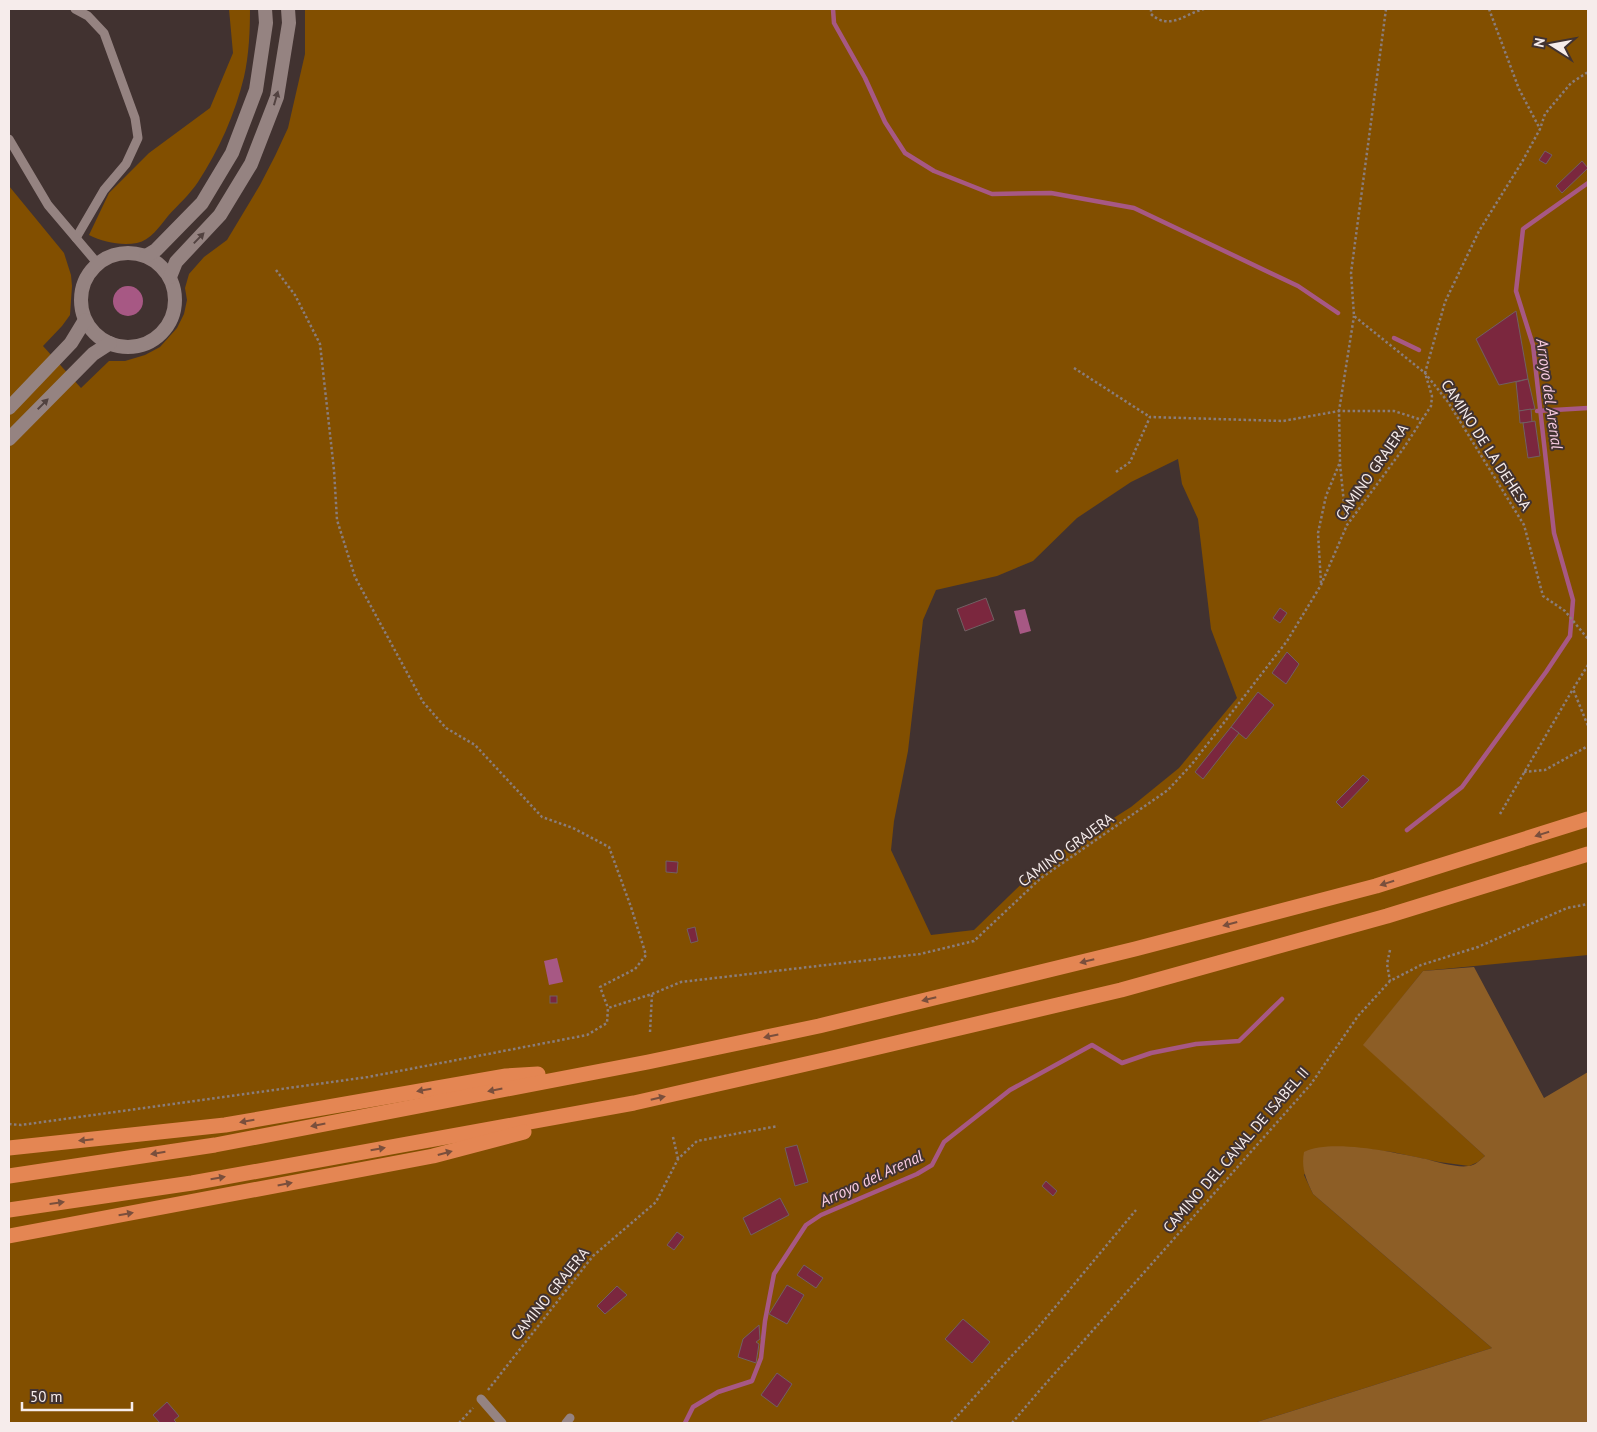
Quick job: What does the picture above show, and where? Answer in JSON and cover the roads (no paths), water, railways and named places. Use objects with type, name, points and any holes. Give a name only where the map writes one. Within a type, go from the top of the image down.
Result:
[{"type":"highway","points":[[9,1176],[214,1145],[648,1062],[819,1026],[1135,949],[1376,886],[1588,819]]},
{"type":"highway","points":[[9,1236],[433,1156],[634,1103],[1121,990],[1387,916],[1588,854]]},
{"type":"highway","points":[[9,1148],[225,1125],[506,1076],[594,1071]]},
{"type":"highway","points":[[9,1210],[192,1183],[634,1103]]},
{"type":"street","points":[[146,256],[156,250],[202,203],[232,153],[256,90],[266,23],[265,9]]},
{"type":"street","points":[[170,277],[176,262],[220,215],[251,164],[277,97],[289,22],[288,9]]},
{"type":"street","points":[[130,252],[146,256],[160,264],[170,277],[175,295],[173,314],[163,331],[148,343],[129,347],[110,343],[96,334],[86,320],[81,300],[86,280],[98,264],[113,255],[130,252]]},
{"type":"street","points":[[9,408],[71,343],[86,320]]},
{"type":"street","points":[[9,439],[93,354],[110,343]]},
{"type":"lane","points":[[75,9],[88,16],[104,33],[135,118],[138,138],[126,164],[104,190],[76,238]]},
{"type":"lane","points":[[9,139],[48,205],[98,264]]},
{"type":"lane","points":[[480,1399],[502,1423]]},
{"type":"waterway","points":[[833,9],[834,23],[865,78],[885,122],[905,153],[934,171],[992,194],[1051,193],[1134,208],[1298,286],[1338,313]]},
{"type":"waterway","name":"Arroyo del Arenal","points":[[1407,830],[1462,787],[1570,636],[1573,600],[1554,533],[1533,345],[1516,291],[1523,229],[1588,183]]},
{"type":"waterway","points":[[1394,338],[1419,350]]},
{"type":"waterway","points":[[1537,411],[1588,408]]},
{"type":"waterway","name":"Arroyo del Arenal","points":[[685,1423],[693,1407],[718,1392],[752,1381],[761,1358],[765,1321],[774,1274],[806,1225],[821,1215],[917,1174],[932,1165],[944,1142],[1010,1090],[1092,1045],[1122,1063],[1151,1053],[1196,1044],[1239,1041],[1282,999]]}]
